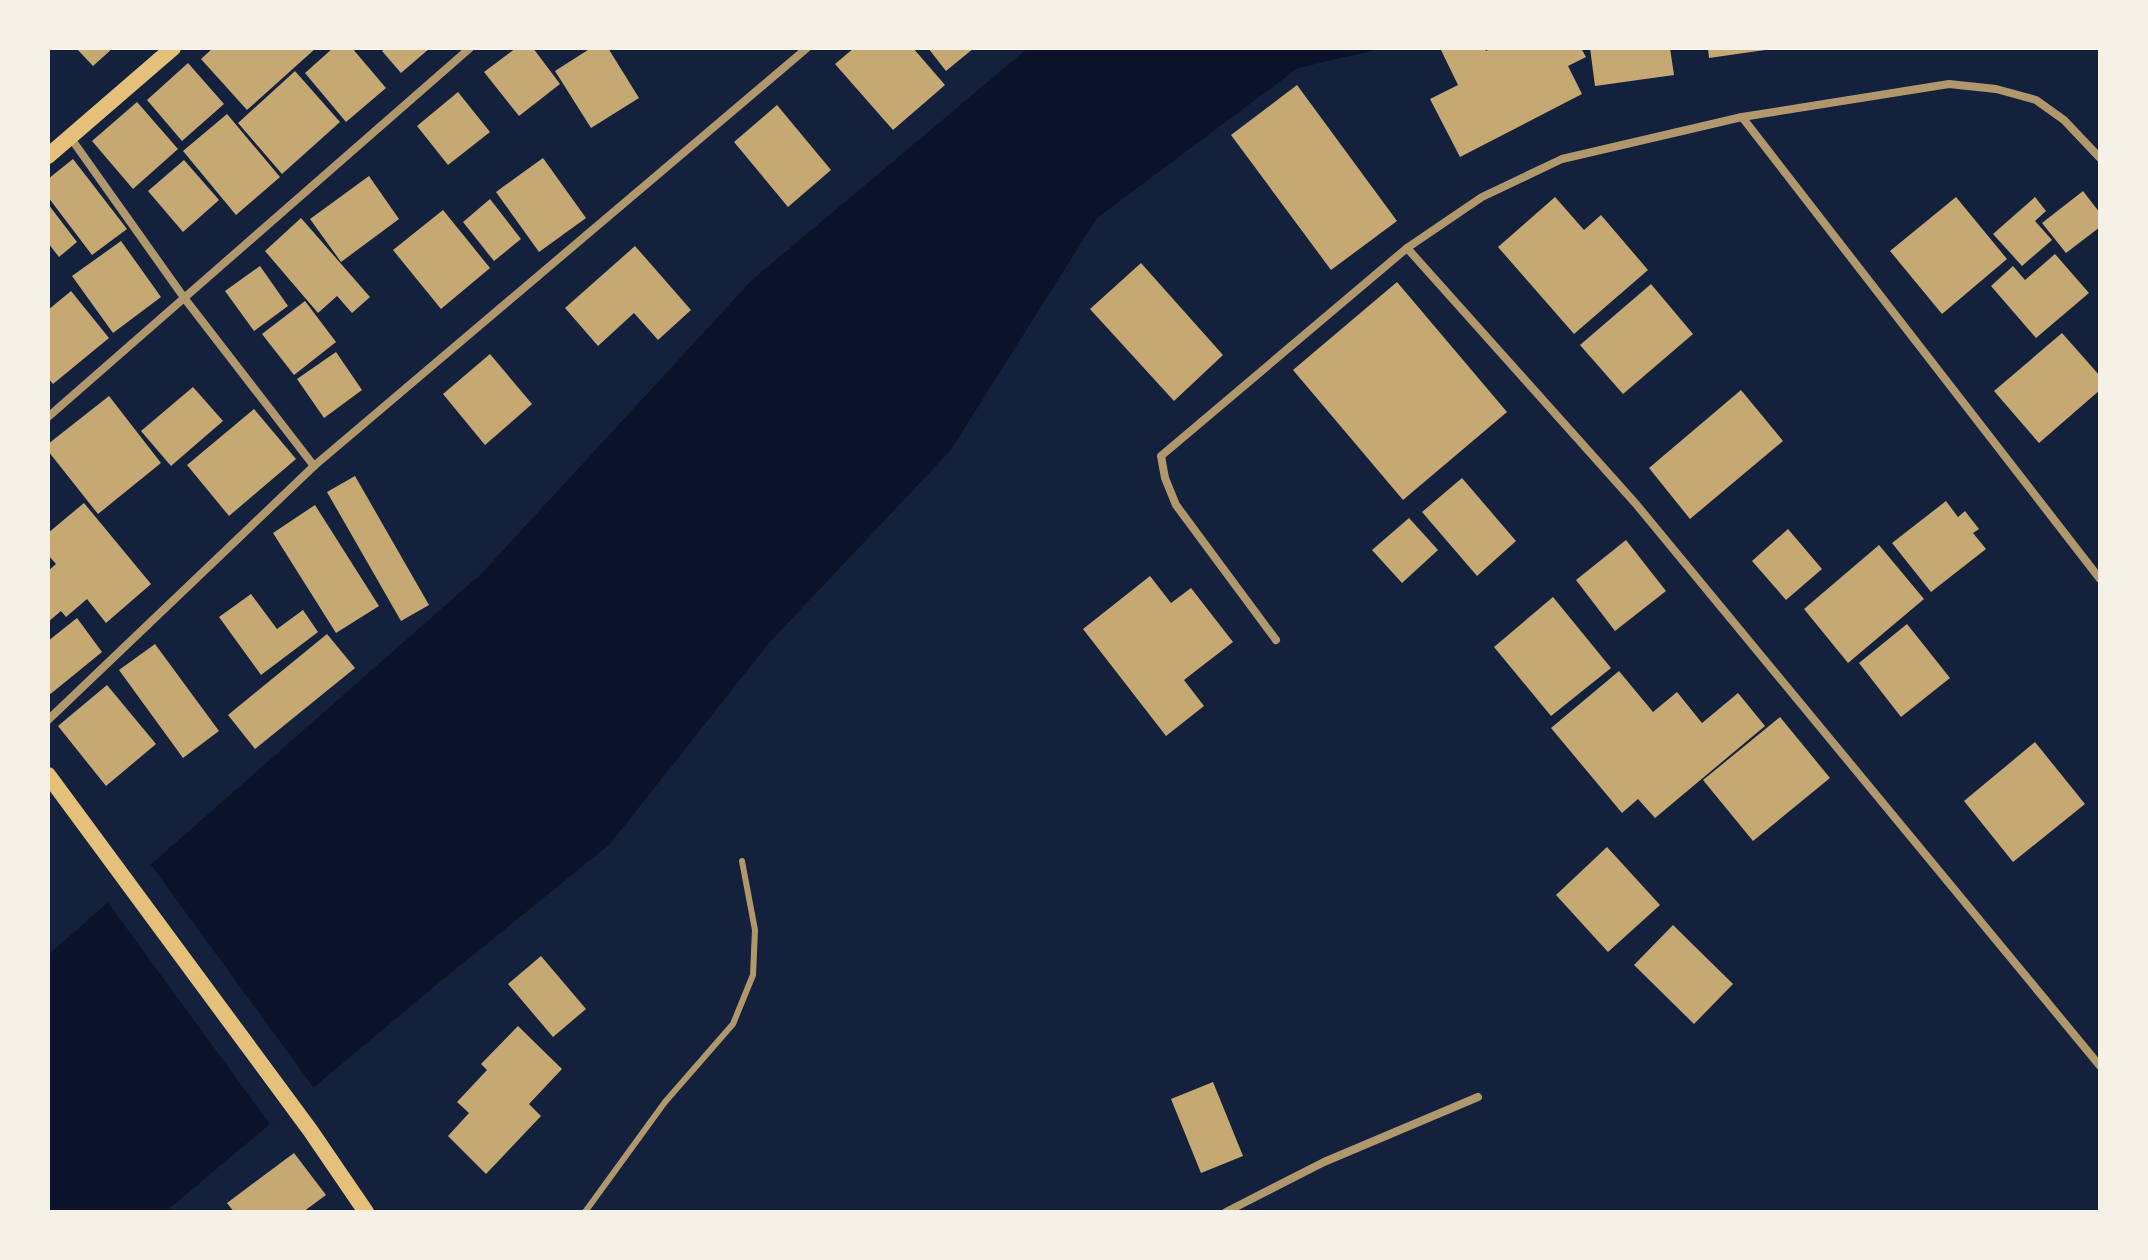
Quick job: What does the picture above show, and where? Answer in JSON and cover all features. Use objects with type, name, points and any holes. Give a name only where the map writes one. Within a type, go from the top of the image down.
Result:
[{"type":"main road","points":[[48,156],[173,48]]},
{"type":"main road","points":[[48,775],[310,1130],[366,1212]]},
{"type":"street","points":[[48,417],[470,48]]},
{"type":"street","points":[[48,720],[314,466],[807,48]]},
{"type":"street","points":[[1276,640],[1176,505],[1165,478],[1161,456],[1407,248],[1482,197],[1562,159],[1742,117],[1949,84],[1996,89],[2036,100],[2064,120],[2100,158]]},
{"type":"street","points":[[1742,117],[2100,579]]},
{"type":"street","points":[[70,137],[185,299],[314,466]]},
{"type":"street","points":[[1407,248],[1636,504],[2100,1066]]},
{"type":"street","points":[[1226,1212],[1324,1162],[1478,1097]]},
{"type":"lane","points":[[585,1212],[665,1102],[733,1024],[753,975],[755,930],[742,861]]},
{"type":"water","points":[[1028,48],[1384,48],[1298,68],[1097,218],[950,451],[769,643],[610,844],[165,1212],[48,1212],[48,955],[482,573],[752,280]]},
{"type":"pier","points":[[149,862],[316,1091],[272,1127],[106,900]]},
{"type":"building","points":[[76,48],[113,48],[93,66]]},
{"type":"building","points":[[213,48],[316,48],[247,110],[201,59]]},
{"type":"building","points":[[333,48],[352,48],[386,88],[346,122],[305,73]]},
{"type":"building","points":[[386,48],[430,48],[401,73],[382,51]]},
{"type":"building","points":[[516,48],[533,48],[560,84],[519,116],[484,72]]},
{"type":"building","points":[[591,48],[608,48],[639,98],[591,128],[555,71]]},
{"type":"building","points":[[854,48],[913,48],[945,85],[893,130],[835,64]]},
{"type":"building","points":[[928,48],[974,48],[946,71]]},
{"type":"building","points":[[1440,48],[1484,48],[1486,51],[1493,48],[1581,48],[1586,57],[1568,66],[1582,94],[1460,157],[1430,99],[1458,85]]},
{"type":"building","points":[[1590,48],[1670,48],[1674,75],[1595,86]]},
{"type":"building","points":[[1708,48],[1765,48],[1765,50],[1709,58]]},
{"type":"building","points":[[188,63],[224,104],[182,141],[147,100]]},
{"type":"building","points":[[295,71],[340,122],[282,174],[238,123]]},
{"type":"building","points":[[1297,85],[1397,221],[1331,270],[1231,135]]},
{"type":"building","points":[[458,92],[490,132],[448,165],[417,126]]},
{"type":"building","points":[[137,102],[178,149],[133,189],[92,141]]},
{"type":"building","points":[[777,105],[831,170],[788,207],[734,142]]},
{"type":"building","points":[[227,114],[280,177],[236,215],[183,151]]},
{"type":"building","points":[[543,158],[586,218],[539,252],[496,192]]},
{"type":"building","points":[[73,159],[127,229],[92,255],[48,197],[48,179]]},
{"type":"building","points":[[184,160],[219,200],[183,232],[148,191]]},
{"type":"building","points":[[369,176],[399,219],[341,262],[310,219]]},
{"type":"building","points":[[2083,191],[2100,213],[2100,227],[2066,253],[2042,223]]},
{"type":"building","points":[[1555,197],[1584,230],[1601,215],[1648,270],[1574,334],[1498,247]]},
{"type":"building","points":[[1956,197],[2007,259],[1942,314],[1890,251]]},
{"type":"building","points":[[2035,197],[2046,211],[2035,221],[2052,240],[2022,266],[1993,234]]},
{"type":"building","points":[[490,199],[521,239],[494,261],[463,222]]},
{"type":"building","points":[[48,204],[77,242],[59,257],[48,243]]},
{"type":"building","points":[[443,210],[490,268],[441,309],[393,250]]},
{"type":"building","points":[[301,218],[370,297],[352,313],[337,296],[318,313],[265,251]]},
{"type":"building","points":[[121,241],[161,297],[113,333],[72,276]]},
{"type":"building","points":[[635,246],[691,310],[658,340],[634,313],[598,346],[565,308]]},
{"type":"building","points":[[2055,254],[2089,293],[2036,338],[1991,286],[2013,266],[2025,280]]},
{"type":"building","points":[[1141,263],[1223,355],[1174,401],[1090,309]]},
{"type":"building","points":[[260,266],[288,306],[254,331],[225,291]]},
{"type":"building","points":[[1397,282],[1507,412],[1403,500],[1293,370]]},
{"type":"building","points":[[1651,284],[1693,334],[1623,394],[1580,345]]},
{"type":"building","points":[[71,291],[109,338],[53,384],[48,378],[48,310]]},
{"type":"building","points":[[305,301],[336,342],[294,375],[262,334]]},
{"type":"building","points":[[2062,333],[2100,376],[2100,390],[2039,443],[1994,391]]},
{"type":"building","points":[[336,352],[362,390],[324,418],[297,379]]},
{"type":"building","points":[[490,354],[532,404],[485,445],[443,394]]},
{"type":"building","points":[[193,387],[223,421],[171,466],[141,431]]},
{"type":"building","points":[[1741,390],[1783,441],[1690,519],[1649,468]]},
{"type":"building","points":[[109,396],[161,463],[98,514],[48,451],[48,444]]},
{"type":"building","points":[[254,409],[296,459],[229,516],[187,465]]},
{"type":"building","points":[[355,476],[429,605],[401,621],[327,492]]},
{"type":"building","points":[[1462,478],[1516,541],[1477,576],[1422,512]]},
{"type":"building","points":[[1946,501],[1958,517],[1965,511],[1979,529],[1973,533],[1986,549],[1931,592],[1892,543]]},
{"type":"building","points":[[84,503],[151,584],[106,623],[87,599],[66,617],[61,611],[48,622],[48,571],[56,564],[48,555],[48,533]]},
{"type":"building","points":[[315,505],[379,606],[336,633],[273,533]]},
{"type":"building","points":[[1409,518],[1438,550],[1402,583],[1372,550]]},
{"type":"building","points":[[1788,529],[1822,569],[1786,600],[1752,561]]},
{"type":"building","points":[[1626,540],[1666,591],[1615,631],[1576,580]]},
{"type":"building","points":[[1879,545],[1924,599],[1848,663],[1804,609]]},
{"type":"building","points":[[1150,576],[1171,603],[1191,588],[1233,642],[1184,680],[1204,706],[1166,736],[1083,629]]},
{"type":"building","points":[[251,594],[277,629],[303,610],[318,632],[261,675],[219,617]]},
{"type":"building","points":[[1553,597],[1611,668],[1551,716],[1494,647]]},
{"type":"building","points":[[77,618],[102,652],[48,696],[48,641]]},
{"type":"building","points":[[1907,624],[1950,678],[1901,717],[1859,663]]},
{"type":"building","points":[[327,634],[355,668],[255,749],[228,715]]},
{"type":"building","points":[[155,644],[219,731],[183,758],[119,670]]},
{"type":"building","points":[[1619,671],[1653,712],[1677,692],[1702,723],[1738,693],[1765,726],[1655,818],[1638,799],[1622,813],[1551,728]]},
{"type":"building","points":[[107,685],[156,744],[106,786],[58,726]]},
{"type":"building","points":[[1780,717],[1830,778],[1753,841],[1703,780]]},
{"type":"building","points":[[2035,742],[2085,804],[2013,862],[1964,801]]},
{"type":"building","points":[[1607,847],[1660,905],[1608,952],[1556,895]]},
{"type":"building","points":[[1673,925],[1733,984],[1694,1024],[1634,965]]},
{"type":"building","points":[[541,956],[586,1009],[553,1037],[508,984]]},
{"type":"building","points":[[518,1026],[562,1069],[529,1104],[541,1116],[486,1174],[448,1136],[469,1113],[457,1102],[487,1070],[481,1064]]},
{"type":"building","points":[[1213,1082],[1243,1156],[1201,1173],[1171,1099]]},
{"type":"building","points":[[294,1153],[326,1195],[303,1212],[234,1212],[227,1203]]}]
